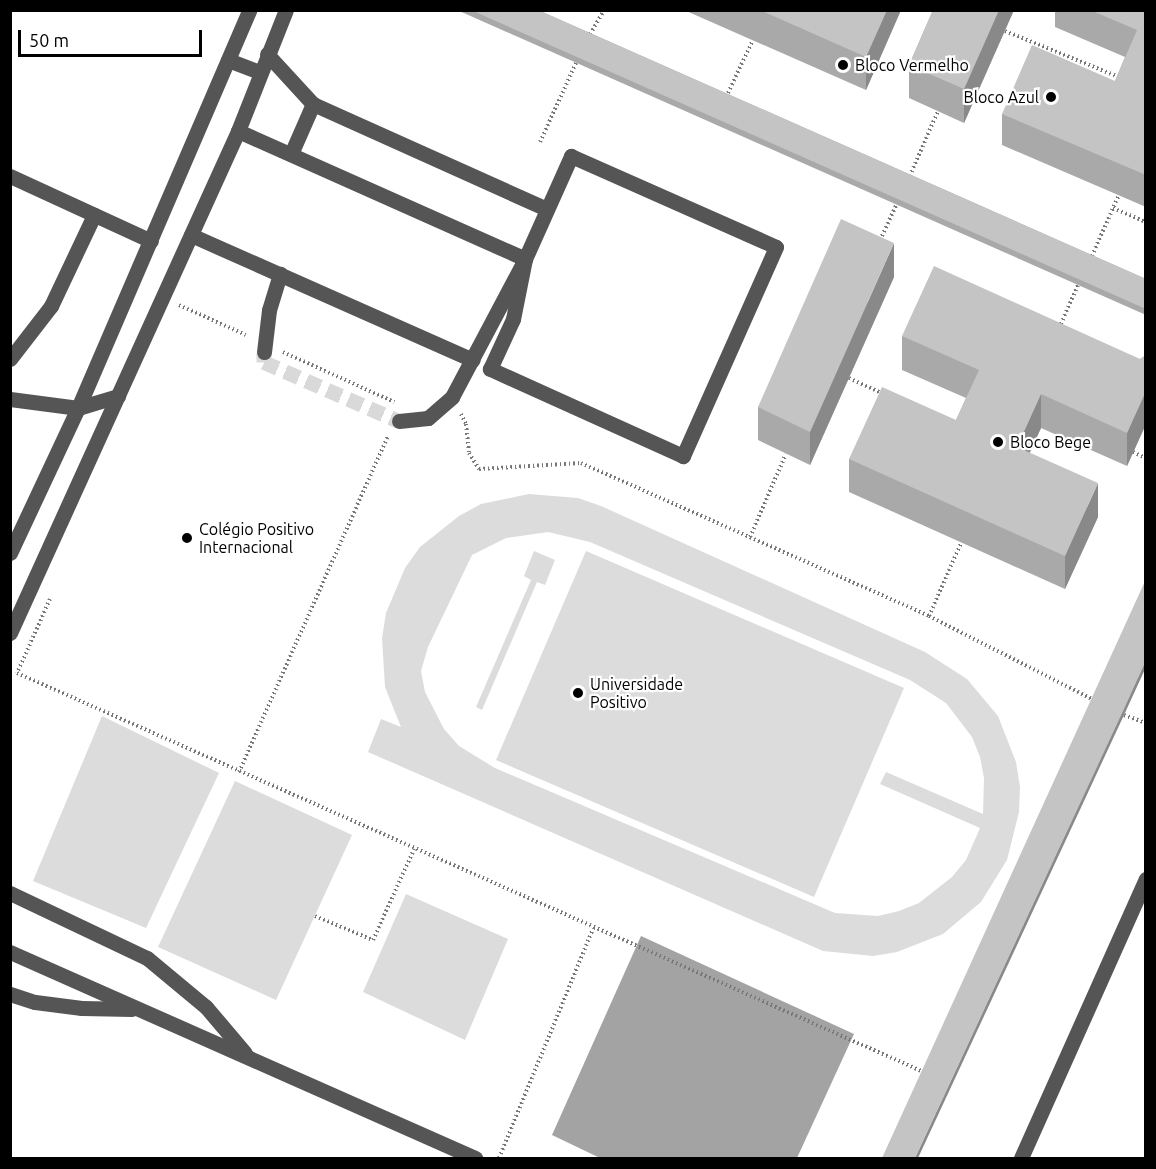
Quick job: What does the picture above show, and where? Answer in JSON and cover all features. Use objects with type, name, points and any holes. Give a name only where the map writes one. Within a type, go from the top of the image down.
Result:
[{"type":"lane","points":[[10,553],[78,408],[249,10]]},
{"type":"lane","points":[[10,633],[238,130],[259,72],[286,10]]},
{"type":"lane","points":[[267,54],[313,104],[547,209]]},
{"type":"lane","points":[[228,60],[259,72]]},
{"type":"lane","points":[[291,154],[313,104]]},
{"type":"lane","points":[[238,130],[525,259]]},
{"type":"lane","points":[[394,427],[428,418],[452,398],[525,259],[571,156],[776,247],[683,456],[490,369],[513,319],[525,259]]},
{"type":"lane","points":[[10,176],[151,241]]},
{"type":"lane","points":[[10,359],[51,306],[94,215]]},
{"type":"lane","points":[[191,235],[473,360]]},
{"type":"lane","points":[[264,348],[280,274]]},
{"type":"lane","points":[[10,399],[78,408],[118,396]]},
{"type":"lane","points":[[1021,1158],[1146,879]]},
{"type":"lane","points":[[10,893],[147,958],[206,1007],[249,1057]]},
{"type":"lane","points":[[10,952],[475,1158]]},
{"type":"lane","points":[[10,994],[35,1002],[82,1008],[140,1009]]},
{"type":"path","points":[[588,39],[604,10]]},
{"type":"path","points":[[1005,31],[1128,81]]},
{"type":"path","points":[[725,99],[753,40]]},
{"type":"path","points":[[540,142],[576,63]]},
{"type":"path","points":[[907,180],[938,111]]},
{"type":"path","points":[[1089,261],[1119,195]]},
{"type":"path","points":[[878,245],[896,205]]},
{"type":"path","points":[[1113,208],[1146,222]]},
{"type":"path","points":[[1057,332],[1078,285]]},
{"type":"path","points":[[174,315],[178,304],[264,348],[401,405]]},
{"type":"path","points":[[849,378],[891,398]]},
{"type":"path","points":[[452,398],[466,424],[469,453],[479,469],[581,463],[929,616],[1094,700]]},
{"type":"path","points":[[239,772],[394,427]]},
{"type":"path","points":[[1133,452],[1146,458]]},
{"type":"path","points":[[750,537],[786,454]]},
{"type":"path","points":[[929,616],[961,543]]},
{"type":"path","points":[[51,597],[17,673],[592,929],[924,1072]]},
{"type":"path","points":[[1124,715],[1146,723]]},
{"type":"path","points":[[315,916],[373,940],[414,849]]},
{"type":"path","points":[[499,1158],[592,929]]},
{"type":"shaded area","points":[[529,494],[578,498],[601,506],[925,652],[967,679],[998,716],[1016,762],[1020,787],[1019,812],[1007,860],[981,902],[943,934],[897,952],[873,956],[823,951],[368,752],[381,719],[401,727],[385,687],[382,638],[386,613],[405,568],[420,547],[459,516],[481,504]],"holes":[[[548,532],[590,542],[910,680],[946,703],[972,737],[980,757],[984,778],[983,814],[886,772],[880,784],[980,828],[966,860],[952,877],[919,903],[899,911],[878,916],[835,913],[495,768],[459,746],[444,729],[425,692],[421,671],[428,647],[472,555],[506,538]]]},
{"type":"shaded area","points":[[534,551],[555,560],[545,585],[537,582],[482,710],[476,707],[531,580],[524,576]]},
{"type":"shaded area","points":[[586,551],[904,688],[814,897],[496,760]]},
{"type":"shaded area","points":[[102,716],[219,773],[146,928],[33,881]]},
{"type":"shaded area","points":[[235,781],[352,835],[276,1000],[158,947]]},
{"type":"shaded area","points":[[406,894],[508,939],[465,1040],[363,992]]},
{"type":"shaded area","points":[[641,936],[854,1034],[797,1158],[600,1158],[552,1135]]},
{"type":"building","points":[[471,10],[538,10],[1146,279],[1146,309]]},
{"type":"building","points":[[760,10],[887,10],[866,57]]},
{"type":"building","points":[[933,10],[999,10],[964,89],[909,65]]},
{"type":"building","points":[[1090,10],[1146,10],[1146,175],[1002,114],[1032,45],[1115,81],[1137,30]]},
{"type":"building","points":[[841,219],[894,243],[810,432],[758,407]]},
{"type":"building","name":"Bloco Bege","points":[[934,266],[1140,359],[1146,355],[1146,391],[1127,433],[1041,394],[1017,447],[1098,483],[1065,556],[849,459],[882,387],[956,420],[979,370],[902,336]]},
{"type":"building","points":[[1146,579],[1146,660],[1124,709],[915,1158],[882,1158]]},
{"type":"tunnel","points":[[264,352],[264,362],[399,421]]},
{"type":"place","name":"Bloco Vermelho","points":[[843,65]]},
{"type":"place","name":"Bloco Azul","points":[[1051,97]]},
{"type":"place","name":"Bloco Bege","points":[[998,442]]},
{"type":"place","name":"Colégio Positivo Internacional","points":[[187,538]]},
{"type":"place","name":"Universidade Positivo","points":[[578,693]]}]
